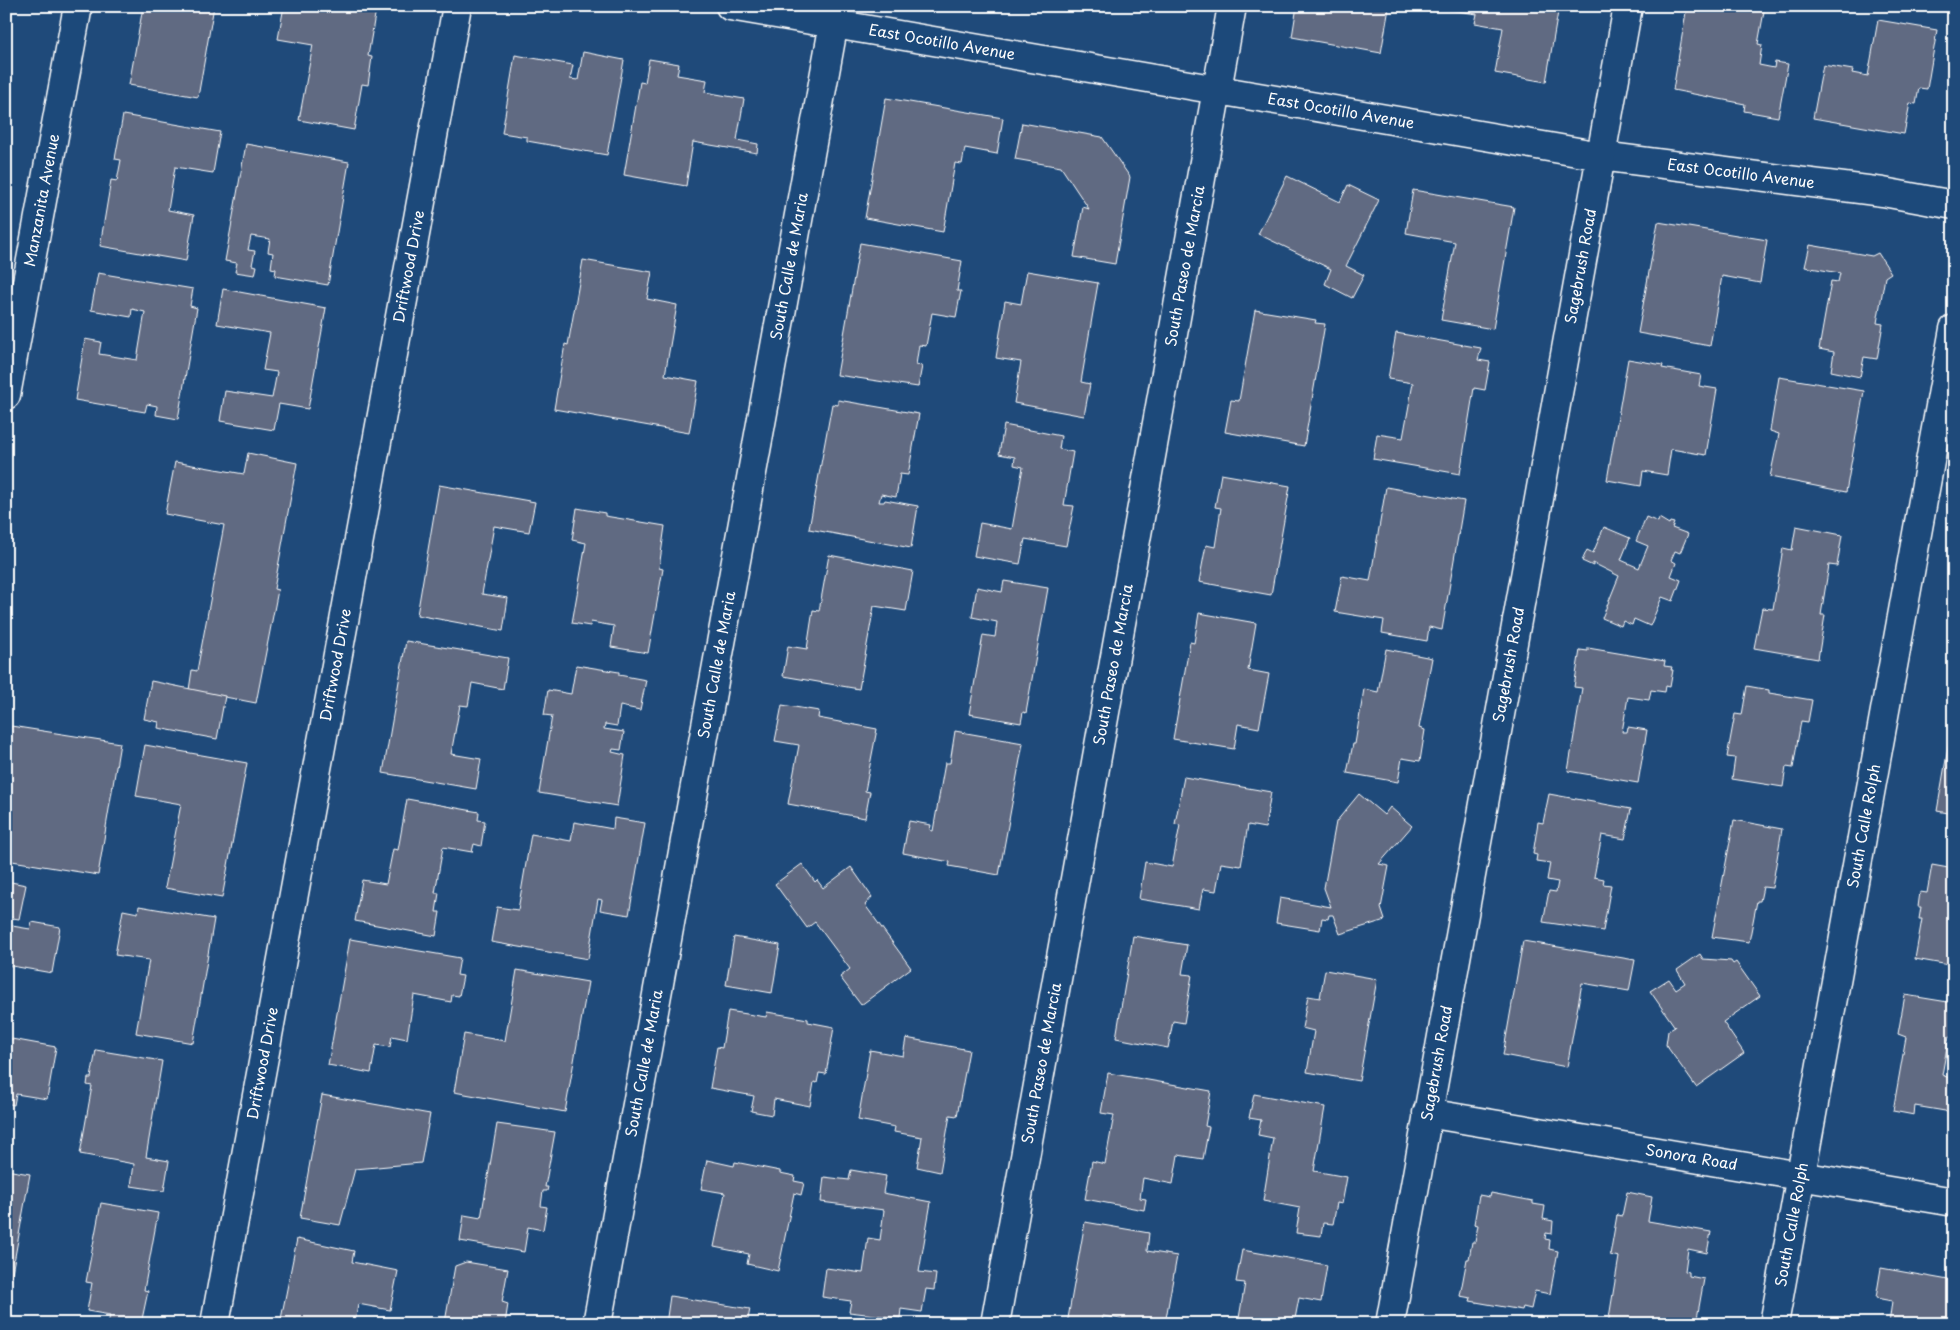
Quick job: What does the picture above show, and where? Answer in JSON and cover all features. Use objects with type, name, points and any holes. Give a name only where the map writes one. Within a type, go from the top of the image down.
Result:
[{"type":"street","name":"Manzanita Avenue","points":[[6,395],[78,6]]},
{"type":"street","name":"Driftwood Drive","points":[[215,1324],[457,6]]},
{"type":"street","name":"East Ocotillo Avenue","points":[[730,6],[836,15],[1217,90],[1601,156],[1883,192],[1954,205]]},
{"type":"street","name":"South Paseo de Marcia","points":[[995,1324],[1232,6]]},
{"type":"street","name":"Sagebrush Road","points":[[1390,1324],[1628,6]]},
{"type":"street","name":"South Calle de Maria","points":[[597,1324],[836,15]]},
{"type":"street","name":"South Calle Rolph","points":[[1774,1324],[1954,329]]},
{"type":"street","name":"Sonora Road","points":[[1427,1113],[1954,1202]]},
{"type":"building","points":[[165,6],[214,6],[198,97],[129,85],[143,7],[165,11]]},
{"type":"building","points":[[284,6],[359,6],[376,9],[368,56],[372,57],[368,85],[362,84],[354,130],[299,120],[313,45],[278,39]]},
{"type":"building","points":[[1297,6],[1389,8],[1381,53],[1292,37]]},
{"type":"building","points":[[1445,6],[1559,6],[1546,82],[1495,73],[1503,28],[1475,23],[1477,14],[1444,9]]},
{"type":"building","points":[[1687,6],[1765,6],[1758,44],[1762,45],[1759,65],[1774,68],[1775,62],[1788,64],[1778,117],[1744,111],[1745,104],[1673,90]]},
{"type":"building","points":[[1878,20],[1937,30],[1927,89],[1919,88],[1916,104],[1910,103],[1904,134],[1813,118],[1823,65],[1853,70],[1852,73],[1868,76]]},
{"type":"building","points":[[583,52],[624,60],[607,155],[527,141],[527,137],[502,133],[515,55],[573,65],[570,79],[578,80]]},
{"type":"building","points":[[649,59],[679,64],[677,75],[707,80],[705,92],[744,99],[737,140],[758,144],[757,153],[693,142],[686,186],[624,175],[640,82],[645,83]]},
{"type":"building","points":[[886,98],[1003,118],[997,154],[965,148],[962,164],[955,163],[943,232],[865,218]]},
{"type":"building","points":[[123,115],[220,132],[213,173],[175,167],[168,210],[194,215],[186,261],[100,246],[111,180],[117,181],[121,160],[115,159]]},
{"type":"building","points":[[1022,123],[1102,137],[1130,177],[1115,264],[1074,257],[1083,207],[1089,209],[1061,167],[1015,159]]},
{"type":"building","points":[[246,144],[349,162],[328,285],[275,276],[276,269],[271,268],[273,253],[268,252],[270,239],[251,236],[248,250],[255,251],[252,265],[257,266],[255,275],[235,272],[237,263],[225,261]]},
{"type":"building","points":[[1287,176],[1340,202],[1348,185],[1379,200],[1346,266],[1364,275],[1352,298],[1325,284],[1331,269],[1258,234]]},
{"type":"building","points":[[1413,190],[1514,207],[1493,329],[1441,320],[1455,242],[1406,233]]},
{"type":"building","points":[[1658,222],[1767,240],[1760,283],[1722,276],[1710,346],[1638,333]]},
{"type":"building","points":[[860,243],[962,261],[957,291],[961,291],[956,317],[932,313],[926,346],[919,345],[916,365],[922,366],[918,387],[837,375]]},
{"type":"building","points":[[1810,245],[1872,256],[1878,253],[1891,273],[1885,277],[1877,323],[1883,324],[1877,359],[1864,357],[1860,377],[1831,371],[1834,352],[1819,349],[1831,281],[1838,282],[1840,273],[1805,267]]},
{"type":"building","points":[[583,260],[652,272],[647,299],[677,305],[665,375],[698,381],[689,433],[554,409],[565,344],[568,345]]},
{"type":"building","points":[[1027,271],[1098,283],[1081,382],[1090,384],[1084,416],[1014,403],[1021,362],[996,358],[1005,301],[1021,304]]},
{"type":"building","points":[[98,273],[193,289],[190,306],[197,308],[178,419],[156,415],[157,406],[147,404],[145,412],[75,400],[85,339],[101,342],[99,354],[137,360],[145,312],[132,309],[131,317],[91,310]]},
{"type":"building","points":[[223,289],[326,308],[308,409],[279,404],[274,430],[220,421],[225,391],[272,398],[277,372],[263,370],[270,333],[217,324]]},
{"type":"building","points":[[1255,310],[1316,320],[1315,323],[1325,324],[1304,446],[1225,432],[1231,400],[1239,401]]},
{"type":"building","points":[[1396,333],[1481,348],[1478,360],[1490,362],[1485,390],[1474,388],[1460,474],[1373,459],[1377,434],[1403,438],[1413,383],[1388,379]]},
{"type":"building","points":[[1628,359],[1663,365],[1662,368],[1701,375],[1699,386],[1717,389],[1706,455],[1671,449],[1667,475],[1643,471],[1641,486],[1607,480]]},
{"type":"building","points":[[1779,377],[1864,391],[1846,492],[1770,477],[1779,434],[1770,431]]},
{"type":"building","points":[[838,400],[919,414],[908,475],[900,474],[896,497],[881,494],[879,502],[884,502],[885,500],[918,506],[911,548],[809,529],[832,404],[838,405]]},
{"type":"building","points":[[1004,425],[1061,436],[1059,449],[1073,452],[1064,505],[1074,506],[1066,546],[1025,539],[1020,564],[974,556],[980,523],[1012,529],[1023,467],[1014,465],[1015,457],[999,454]]},
{"type":"building","points":[[248,453],[297,463],[274,589],[278,590],[256,703],[189,690],[192,670],[197,671],[224,525],[165,514],[175,462],[244,474]]},
{"type":"building","points":[[1221,474],[1290,486],[1271,595],[1199,582],[1206,545],[1215,547],[1221,508],[1215,507]]},
{"type":"building","points":[[439,485],[535,502],[529,532],[494,526],[482,594],[508,598],[503,631],[417,615]]},
{"type":"building","points":[[1386,487],[1464,501],[1442,630],[1429,627],[1427,641],[1382,633],[1384,620],[1335,612],[1342,576],[1370,581]]},
{"type":"building","points":[[577,508],[605,513],[605,516],[665,526],[659,568],[663,569],[648,653],[611,647],[614,626],[591,622],[590,626],[572,623],[586,543],[572,540]]},
{"type":"building","points":[[1646,517],[1658,522],[1659,518],[1669,524],[1670,522],[1674,523],[1672,528],[1688,534],[1680,553],[1675,551],[1671,560],[1676,563],[1671,576],[1681,580],[1673,601],[1662,597],[1650,626],[1634,619],[1632,625],[1623,621],[1621,626],[1602,618],[1619,576],[1593,563],[1593,566],[1582,561],[1587,550],[1593,553],[1604,527],[1630,538],[1621,560],[1639,568],[1648,546],[1636,541]]},
{"type":"building","points":[[1796,526],[1842,535],[1837,566],[1829,565],[1821,615],[1825,615],[1818,659],[1754,648],[1762,608],[1773,609],[1783,548],[1792,550]]},
{"type":"building","points":[[829,555],[913,571],[906,611],[874,606],[859,689],[783,676],[788,646],[807,649],[813,610],[819,611]]},
{"type":"building","points":[[1004,581],[1048,588],[1026,713],[1023,712],[1021,723],[969,714],[983,635],[995,637],[997,622],[972,617],[977,587],[1002,592]]},
{"type":"building","points":[[1199,613],[1256,623],[1248,670],[1269,674],[1259,728],[1238,724],[1234,749],[1173,739],[1190,642],[1194,643]]},
{"type":"building","points":[[406,641],[508,658],[503,689],[472,683],[468,706],[460,705],[451,754],[481,759],[476,789],[383,773]]},
{"type":"building","points":[[1588,648],[1665,661],[1664,666],[1672,667],[1670,687],[1666,686],[1665,692],[1651,690],[1649,700],[1628,697],[1622,732],[1627,732],[1628,727],[1647,730],[1638,783],[1568,771],[1582,688],[1574,687],[1580,650],[1588,651]]},
{"type":"building","points":[[1386,649],[1432,658],[1419,728],[1425,730],[1420,761],[1402,758],[1398,782],[1347,773],[1353,744],[1355,744],[1364,689],[1378,692]]},
{"type":"building","points":[[576,665],[619,672],[619,675],[646,680],[640,710],[620,706],[617,726],[605,724],[604,729],[624,732],[621,750],[613,749],[612,752],[625,755],[617,806],[539,793],[552,716],[544,715],[548,690],[571,694]]},
{"type":"building","points":[[151,681],[225,696],[217,739],[158,728],[159,722],[144,719]]},
{"type":"building","points":[[1747,686],[1769,690],[1769,693],[1812,700],[1808,722],[1801,721],[1793,768],[1786,767],[1783,787],[1732,779],[1735,758],[1727,757],[1735,714],[1742,715]]},
{"type":"building","points":[[782,705],[819,711],[818,718],[877,729],[865,791],[870,792],[865,818],[788,804],[799,745],[775,741]]},
{"type":"building","points":[[1952,725],[1954,726],[1954,814],[1937,811]]},
{"type":"building","points":[[11,726],[120,743],[98,875],[6,860],[6,753]]},
{"type":"building","points":[[955,731],[1023,743],[999,875],[949,866],[950,862],[903,853],[909,821],[931,825],[930,830],[933,831],[945,763],[950,763]]},
{"type":"building","points":[[145,745],[247,763],[222,898],[165,888],[181,804],[136,796]]},
{"type":"building","points":[[1184,777],[1271,792],[1265,828],[1248,825],[1241,866],[1221,863],[1216,891],[1203,889],[1199,909],[1139,899],[1145,862],[1172,867],[1180,825],[1175,824]]},
{"type":"building","points":[[1359,794],[1384,815],[1390,807],[1412,826],[1379,864],[1389,866],[1381,908],[1385,920],[1340,934],[1333,915],[1329,915],[1328,919],[1322,918],[1320,930],[1276,923],[1280,898],[1331,907],[1324,888],[1336,822]]},
{"type":"building","points":[[1549,794],[1631,809],[1625,839],[1602,835],[1594,877],[1604,879],[1603,884],[1611,885],[1603,931],[1543,922],[1549,891],[1556,892],[1558,882],[1547,880],[1550,863],[1536,861],[1537,855],[1533,854],[1538,822],[1543,823]]},
{"type":"building","points":[[407,799],[479,812],[478,820],[485,821],[481,846],[474,844],[472,852],[443,847],[435,893],[439,893],[436,912],[440,912],[436,936],[355,921],[362,880],[386,884],[393,849],[398,850]]},
{"type":"building","points":[[614,818],[645,823],[629,915],[600,910],[602,900],[598,899],[588,959],[491,942],[497,907],[518,910],[531,834],[571,841],[574,822],[613,829]]},
{"type":"building","points":[[1734,820],[1782,829],[1772,888],[1763,887],[1760,901],[1757,901],[1749,942],[1712,937]]},
{"type":"building","points":[[802,864],[815,882],[817,880],[823,888],[851,867],[872,897],[865,905],[911,968],[861,1005],[840,977],[850,969],[815,922],[807,928],[775,884]]},
{"type":"building","points":[[1932,865],[1954,869],[1954,971],[1948,970],[1949,965],[1915,959],[1922,919],[1919,919],[1921,907],[1918,907],[1920,892],[1927,893]]},
{"type":"building","points":[[6,881],[26,885],[19,919],[6,917]]},
{"type":"building","points":[[139,906],[214,919],[193,1043],[136,1033],[149,960],[115,955],[123,910],[138,913]]},
{"type":"building","points":[[32,922],[60,927],[52,973],[6,965],[6,925],[30,929]]},
{"type":"building","points":[[1133,936],[1187,945],[1182,974],[1192,975],[1184,1023],[1173,1021],[1168,1048],[1116,1038]]},
{"type":"building","points":[[734,937],[780,945],[772,993],[726,985]]},
{"type":"building","points":[[350,939],[460,958],[457,975],[463,976],[459,996],[452,995],[451,1002],[414,995],[407,1039],[392,1036],[390,1047],[376,1045],[371,1073],[328,1065]]},
{"type":"building","points":[[1523,941],[1635,960],[1629,991],[1582,983],[1567,1067],[1503,1055]]},
{"type":"building","points":[[1700,954],[1703,959],[1731,961],[1733,964],[1736,962],[1760,996],[1723,1022],[1744,1053],[1696,1087],[1666,1045],[1668,1031],[1675,1027],[1650,991],[1669,979],[1676,989],[1685,983],[1677,970]]},
{"type":"building","points":[[517,970],[588,982],[565,1112],[454,1092],[464,1034],[505,1041]]},
{"type":"building","points":[[1325,970],[1377,979],[1359,1081],[1307,1072],[1314,1031],[1302,1028],[1308,996],[1320,998]]},
{"type":"building","points":[[1905,995],[1954,1003],[1954,1037],[1949,1036],[1942,1075],[1954,1080],[1954,1118],[1945,1111],[1915,1106],[1914,1115],[1893,1111],[1906,1037],[1898,1034]]},
{"type":"building","points":[[728,1011],[766,1017],[767,1012],[808,1019],[808,1022],[834,1027],[826,1074],[819,1073],[817,1083],[814,1082],[810,1106],[774,1099],[772,1115],[751,1111],[754,1096],[710,1088],[717,1047],[722,1048]]},
{"type":"building","points":[[6,1038],[56,1047],[47,1099],[16,1094],[14,1105],[6,1103]]},
{"type":"building","points":[[906,1038],[969,1050],[957,1116],[950,1115],[940,1172],[917,1167],[922,1137],[894,1132],[895,1127],[858,1120],[870,1050],[903,1056]]},
{"type":"building","points":[[96,1050],[162,1061],[146,1157],[169,1161],[164,1191],[131,1186],[134,1164],[80,1154],[92,1086],[87,1085],[88,1078],[91,1078]]},
{"type":"building","points":[[1108,1073],[1211,1091],[1205,1126],[1209,1127],[1203,1159],[1178,1155],[1173,1184],[1143,1178],[1140,1198],[1146,1199],[1144,1210],[1085,1199],[1092,1161],[1105,1164],[1114,1115],[1101,1113]]},
{"type":"building","points":[[1254,1094],[1325,1107],[1314,1171],[1347,1177],[1342,1204],[1337,1203],[1333,1224],[1323,1223],[1321,1236],[1296,1233],[1300,1208],[1263,1201],[1273,1138],[1258,1135],[1261,1120],[1249,1118]]},
{"type":"building","points":[[322,1095],[430,1114],[421,1163],[355,1169],[340,1225],[300,1218]]},
{"type":"building","points":[[497,1124],[555,1132],[545,1187],[548,1187],[547,1191],[543,1191],[541,1206],[547,1207],[543,1230],[528,1227],[524,1252],[460,1241],[464,1215],[481,1218]]},
{"type":"building","points":[[707,1160],[734,1166],[735,1162],[780,1171],[780,1173],[795,1176],[794,1181],[804,1183],[801,1195],[794,1193],[778,1271],[747,1264],[749,1254],[714,1247],[725,1193],[701,1189]]},
{"type":"building","points":[[6,1170],[30,1174],[6,1306]]},
{"type":"building","points":[[851,1170],[886,1176],[883,1193],[931,1202],[919,1272],[936,1274],[934,1290],[926,1289],[922,1312],[901,1309],[900,1318],[849,1312],[851,1301],[822,1297],[826,1268],[863,1273],[868,1238],[880,1240],[884,1210],[821,1202],[824,1177],[849,1180]]},
{"type":"building","points":[[1627,1192],[1652,1197],[1648,1221],[1711,1232],[1707,1253],[1688,1249],[1685,1271],[1689,1272],[1689,1276],[1704,1279],[1696,1324],[1608,1324],[1619,1257],[1610,1255],[1617,1215],[1622,1216]]},
{"type":"building","points":[[1491,1193],[1533,1201],[1533,1204],[1545,1206],[1543,1219],[1553,1221],[1552,1234],[1546,1233],[1545,1239],[1550,1240],[1549,1249],[1558,1251],[1550,1294],[1535,1291],[1531,1309],[1523,1307],[1522,1310],[1470,1301],[1471,1298],[1460,1296],[1467,1259],[1469,1259],[1472,1242],[1475,1242],[1478,1225],[1474,1224],[1479,1195],[1490,1197]]},
{"type":"building","points":[[101,1203],[158,1213],[144,1290],[148,1291],[141,1324],[108,1324],[110,1315],[87,1311],[92,1283],[86,1282]]},
{"type":"building","points":[[1085,1222],[1149,1233],[1147,1251],[1177,1256],[1165,1324],[1149,1324],[1103,1316],[1102,1324],[1067,1324]]},
{"type":"building","points":[[297,1239],[354,1251],[352,1262],[398,1271],[390,1310],[358,1304],[355,1324],[280,1324]]},
{"type":"building","points":[[1242,1250],[1327,1265],[1321,1302],[1299,1298],[1294,1324],[1238,1324],[1245,1283],[1236,1282]]},
{"type":"building","points":[[466,1262],[508,1269],[502,1302],[508,1304],[505,1324],[454,1324],[445,1322],[455,1266]]},
{"type":"building","points":[[1881,1268],[1954,1281],[1954,1309],[1951,1324],[1889,1324],[1892,1301],[1876,1298]]},
{"type":"building","points":[[670,1296],[750,1309],[747,1324],[666,1324]]}]
